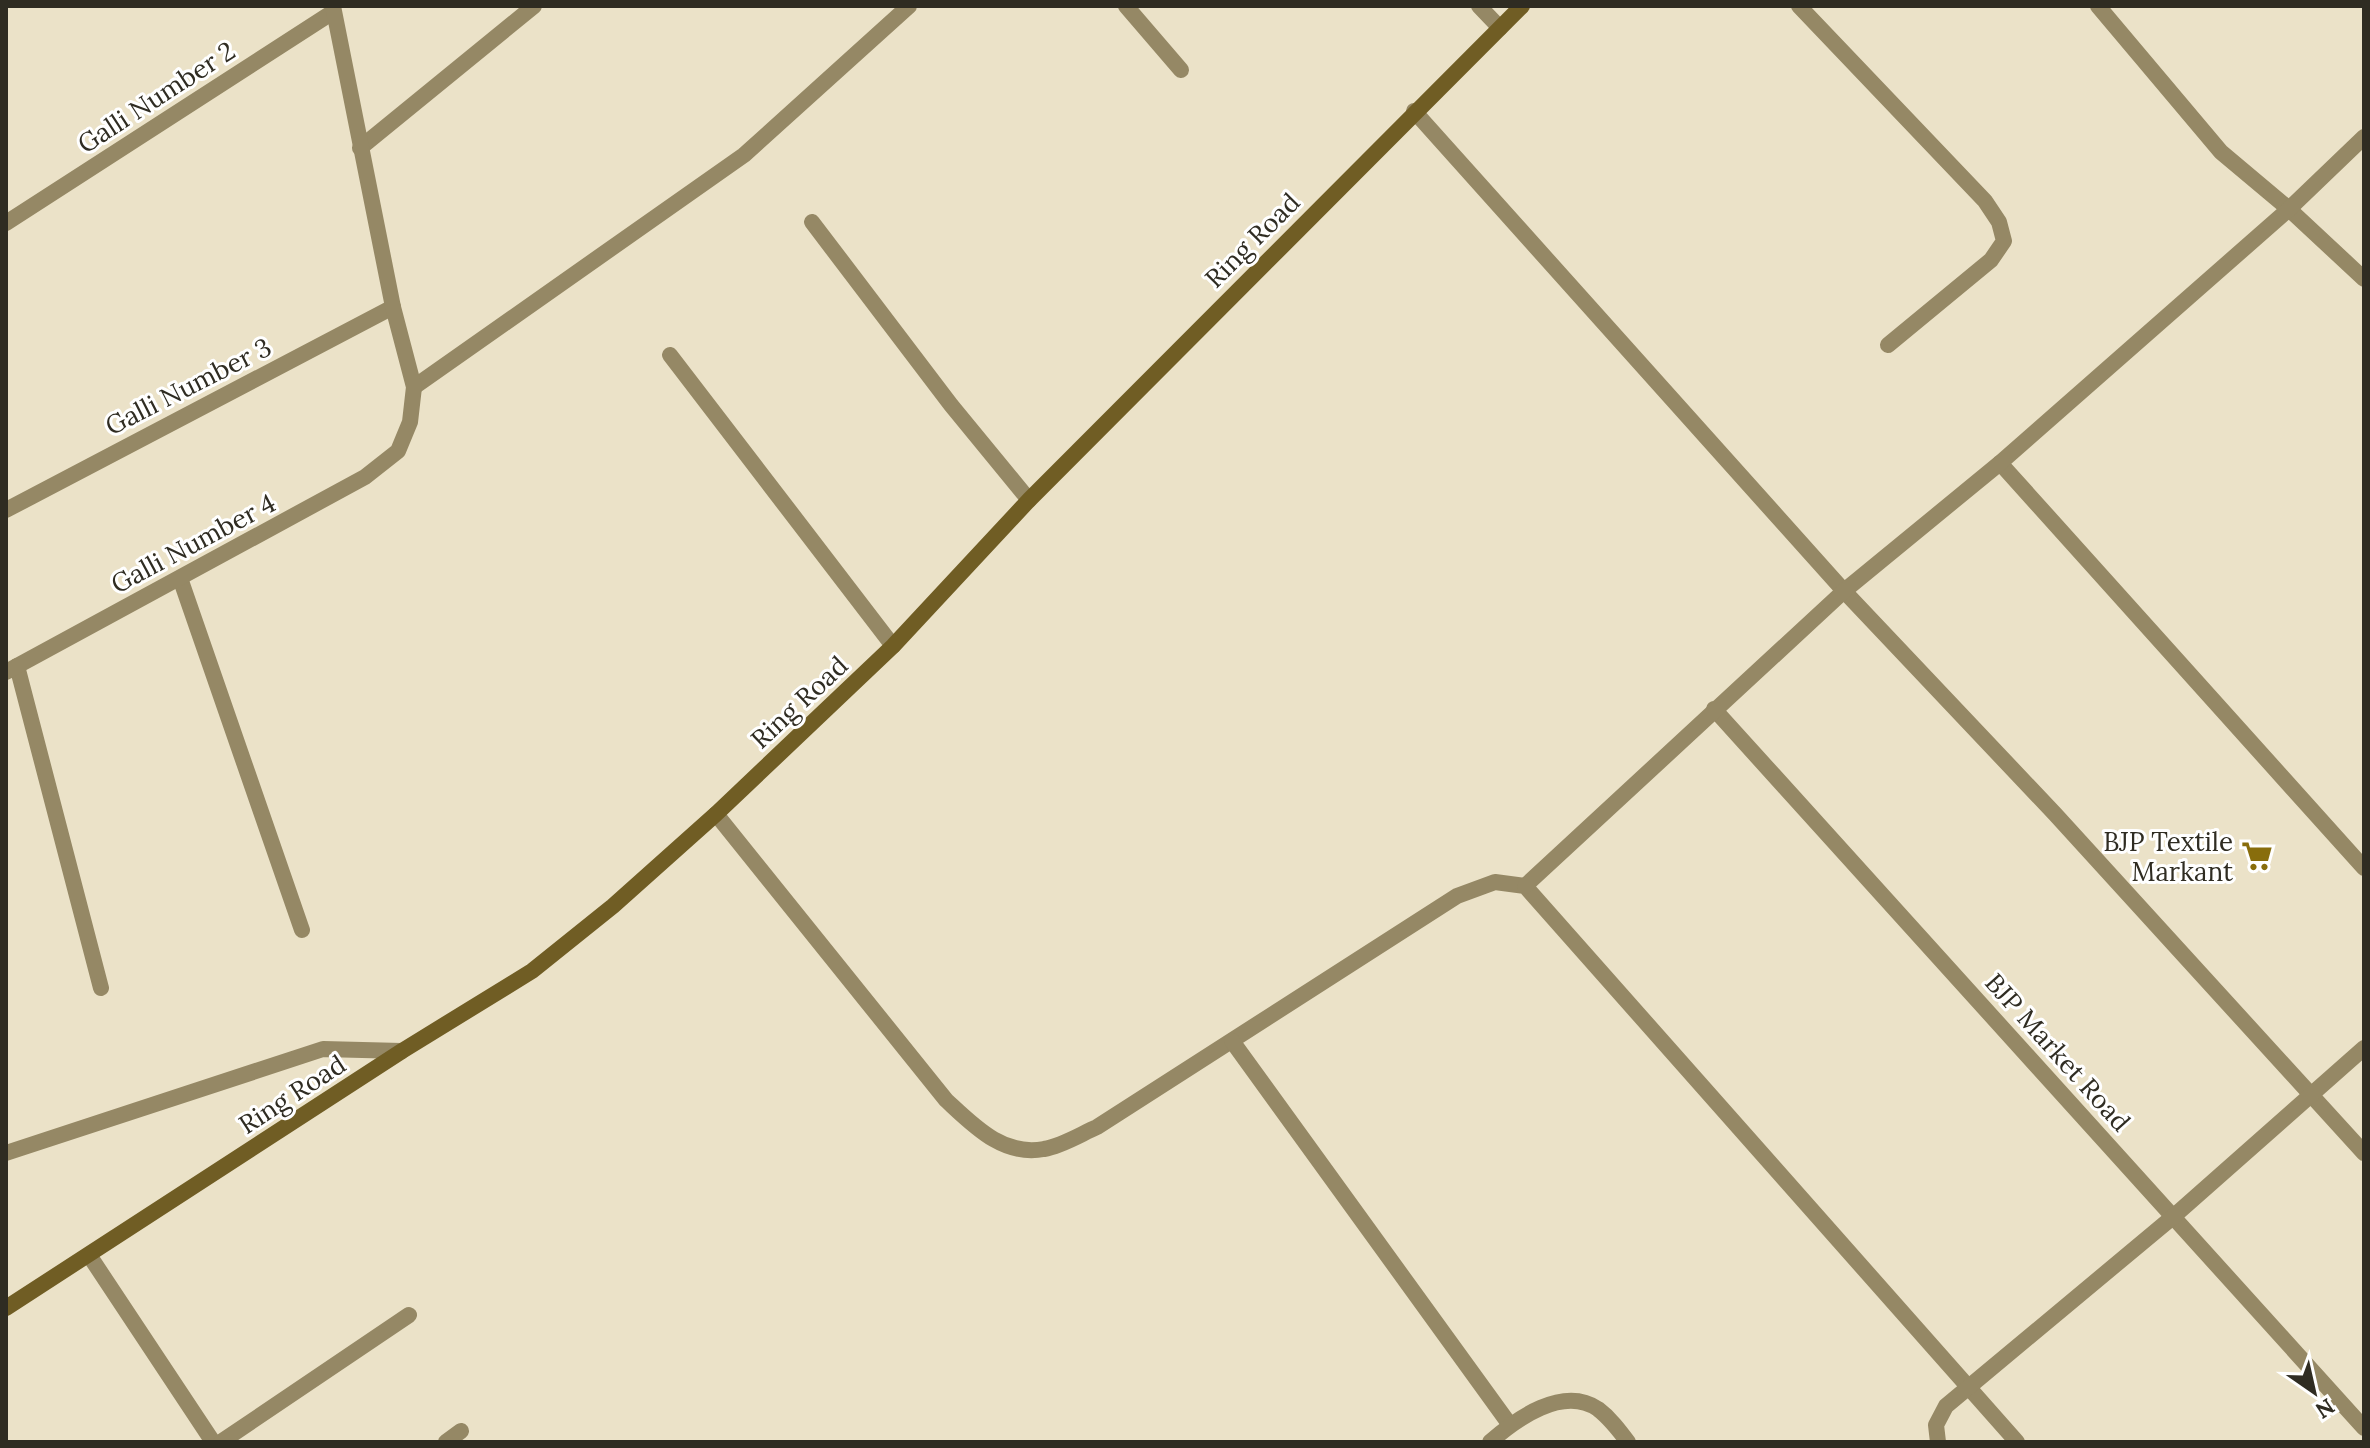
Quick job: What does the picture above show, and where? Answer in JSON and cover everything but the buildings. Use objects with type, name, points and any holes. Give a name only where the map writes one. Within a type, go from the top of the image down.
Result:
[{"type":"main road","name":"Ring Road","points":[[6,1308],[402,1051],[532,971],[613,906],[716,814],[893,646],[1029,500],[1522,6]]},
{"type":"street","points":[[360,148],[534,6]]},
{"type":"street","points":[[333,9],[393,307],[414,387],[744,155],[909,6]]},
{"type":"street","points":[[1126,6],[1181,70]]},
{"type":"street","points":[[1479,6],[1500,28]]},
{"type":"street","points":[[1799,6],[1985,201],[1999,222],[2004,241],[1991,260],[1888,345]]},
{"type":"street","points":[[2098,6],[2221,152],[2289,209],[2364,279]]},
{"type":"street","name":"Galli Number 2","points":[[6,223],[333,9]]},
{"type":"street","points":[[1414,111],[1844,591],[2055,814],[2364,1153]]},
{"type":"street","points":[[1525,886],[1844,591],[2000,463],[2289,209],[2364,137]]},
{"type":"street","points":[[812,222],[951,405],[1029,500]]},
{"type":"street","name":"Galli Number 3","points":[[6,510],[393,307]]},
{"type":"street","points":[[670,355],[893,646]]},
{"type":"street","name":"Galli Number 4","points":[[11,669],[365,477],[398,451],[410,422],[414,387]]},
{"type":"street","points":[[2000,463],[2364,868]]},
{"type":"street","points":[[180,578],[302,930]]},
{"type":"street","points":[[11,669],[101,988]]},
{"type":"street","name":"BJP Market Road","points":[[1714,709],[2364,1428]]},
{"type":"street","points":[[716,814],[946,1100],[985,1136],[1015,1148],[1044,1149],[1097,1127],[1457,896],[1495,882],[1525,886],[2017,1442]]},
{"type":"street","points":[[1232,1041],[1510,1425]]},
{"type":"street","points":[[1938,1442],[1936,1425],[1946,1406],[2174,1216],[2364,1048]]},
{"type":"street","points":[[6,1153],[323,1049],[402,1051]]},
{"type":"street","points":[[89,1255],[213,1442]]},
{"type":"street","points":[[221,1442],[409,1315]]},
{"type":"street","points":[[1490,1442],[1510,1425],[1544,1407],[1572,1401],[1596,1407],[1614,1423],[1628,1442]]},
{"type":"street","points":[[446,1442],[461,1431]]},
{"type":"place","name":"BJP Textile Markant","points":[[2257,856]]}]
